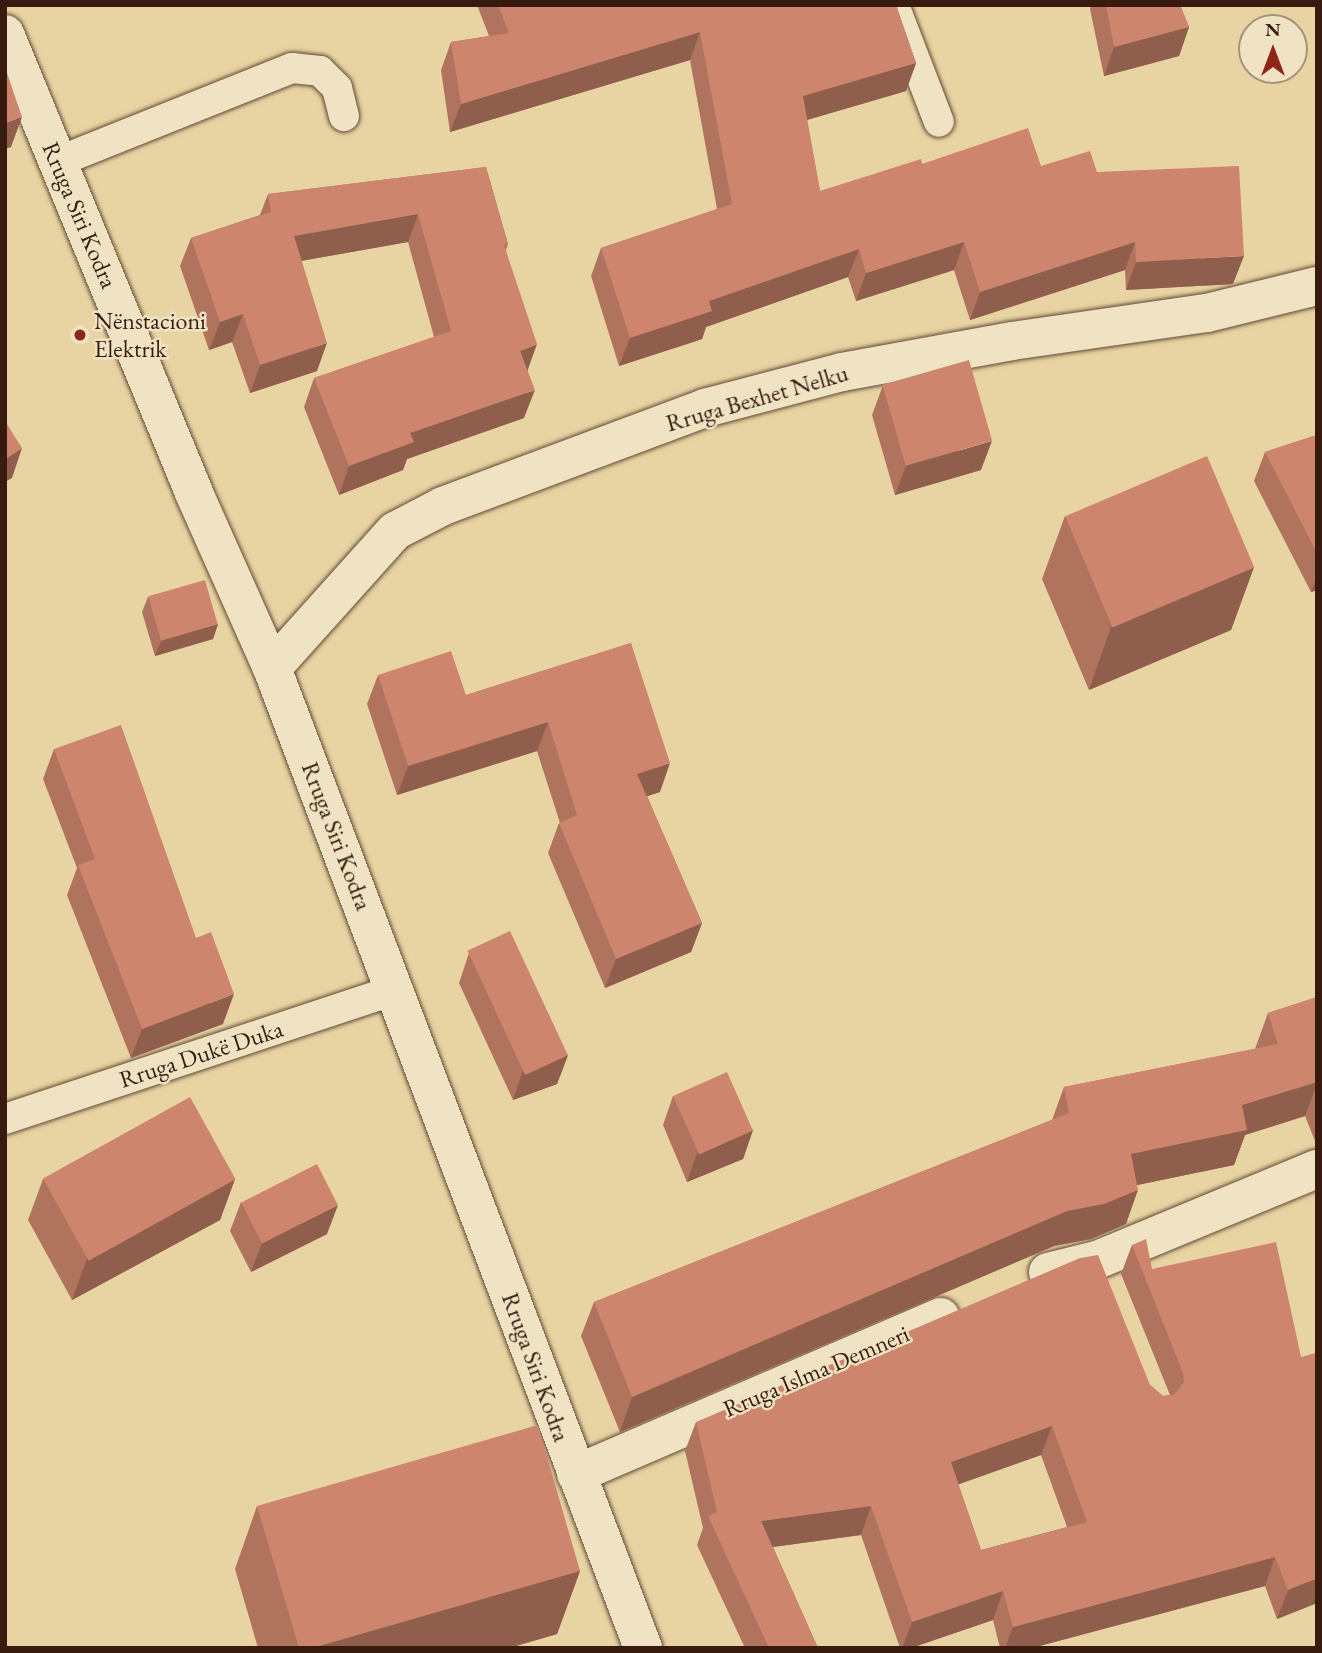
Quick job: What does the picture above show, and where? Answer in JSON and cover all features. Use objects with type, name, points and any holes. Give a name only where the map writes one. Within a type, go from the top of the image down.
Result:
[{"type":"street","name":"Rruga Siri Kodra","points":[[5,34],[272,668],[397,989],[643,1648]]},
{"type":"street","name":"Rruga Bexhet Nelku","points":[[272,668],[395,531],[443,506],[705,408],[842,372],[1012,341],[1208,313],[1317,286]]},
{"type":"street","points":[[1012,1287],[1063,1266],[1102,1272],[1317,1169]]},
{"type":"street","name":"Rruga Islma Demneri","points":[[576,1474],[974,1303]]},
{"type":"lane","points":[[894,5],[939,122]]},
{"type":"lane","points":[[57,162],[292,68],[320,71],[337,88],[344,116]]},
{"type":"lane","name":"Rruga Dukë Duka","points":[[5,1119],[397,989]]},
{"type":"building","points":[[498,5],[896,5],[916,63],[803,96],[820,191],[921,159],[922,164],[1028,128],[1041,166],[1090,151],[1097,172],[1239,166],[1244,256],[1136,262],[1135,242],[980,292],[964,242],[866,273],[859,249],[709,301],[712,311],[630,338],[601,248],[732,204],[700,32],[461,104],[451,42],[509,33]]},
{"type":"building","points":[[1106,5],[1180,5],[1189,27],[1114,47]]},
{"type":"building","points":[[5,67],[22,117],[5,123]]},
{"type":"building","points":[[486,167],[508,244],[504,245],[537,344],[520,351],[535,390],[410,433],[414,442],[349,466],[314,378],[451,331],[418,214],[294,236],[327,343],[260,365],[243,314],[220,322],[191,238],[271,212],[268,194]]},
{"type":"building","points":[[969,360],[992,441],[906,466],[882,385]]},
{"type":"building","points":[[5,421],[22,448],[5,459]]},
{"type":"building","points":[[1317,435],[1317,553],[1265,452]]},
{"type":"building","points":[[1207,456],[1254,567],[1113,628],[1065,516]]},
{"type":"building","points":[[205,580],[218,624],[161,640],[148,596]]},
{"type":"building","points":[[631,643],[670,763],[637,774],[702,923],[616,959],[559,823],[577,815],[548,722],[408,766],[378,675],[451,651],[466,695]]},
{"type":"building","points":[[121,725],[196,938],[211,932],[234,994],[142,1029],[78,865],[95,859],[54,749]]},
{"type":"building","points":[[510,931],[568,1055],[525,1075],[467,951]]},
{"type":"building","points":[[1317,997],[1317,1082],[1242,1105],[1247,1130],[1131,1154],[1138,1190],[1104,1204],[1067,1211],[632,1397],[594,1302],[1069,1113],[1064,1087],[1278,1044],[1268,1013]]},
{"type":"building","points":[[727,1072],[753,1130],[699,1154],[673,1096]]},
{"type":"building","points":[[190,1097],[236,1179],[89,1261],[43,1178]]},
{"type":"building","points":[[317,1164],[338,1205],[262,1244],[241,1203]]},
{"type":"building","points":[[1146,1239],[1152,1269],[1276,1242],[1301,1357],[1316,1353],[1317,1356],[1317,1578],[1288,1590],[1275,1557],[1013,1627],[1003,1591],[912,1622],[871,1506],[761,1521],[818,1648],[769,1648],[708,1516],[717,1512],[696,1422],[1080,1258],[1098,1255],[1150,1385],[1163,1396],[1174,1395],[1184,1382],[1183,1373],[1132,1245]],"holes":[[[1052,1426],[1087,1522],[981,1550],[951,1462]]]},
{"type":"building","points":[[538,1425],[580,1571],[312,1648],[299,1648],[257,1506]]},
{"type":"place","name":"Nënstacioni Elektrik","points":[[80,335]]}]
